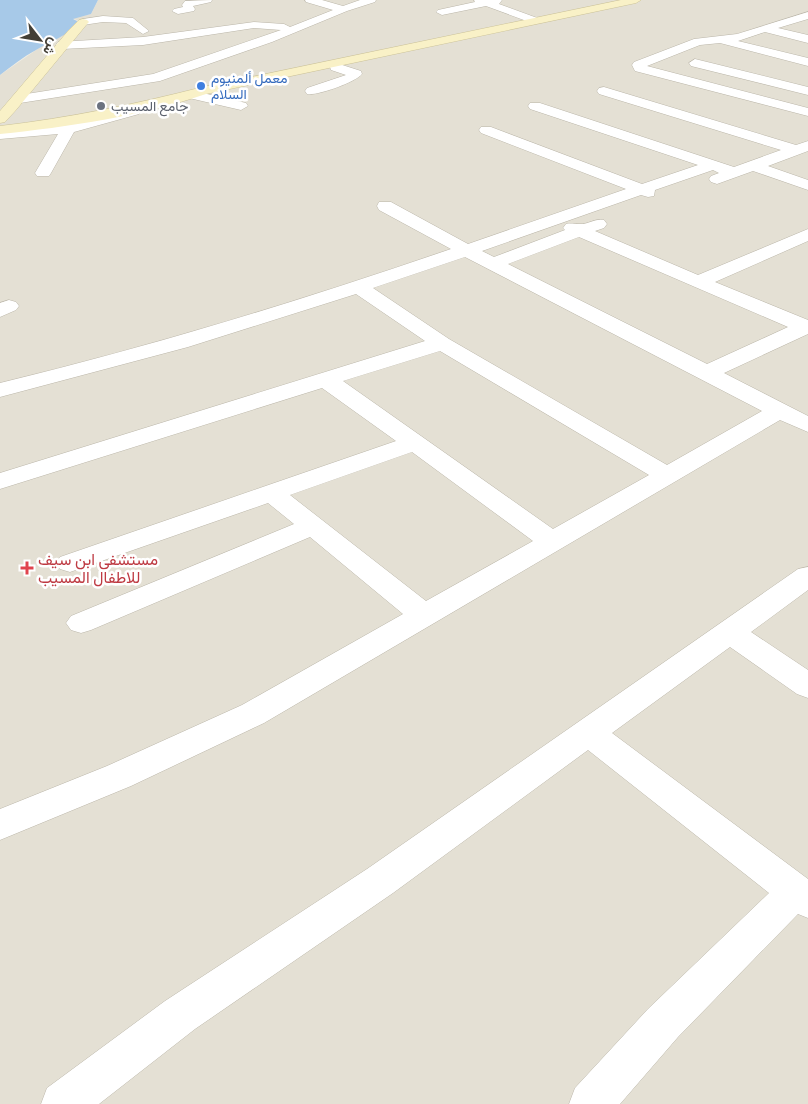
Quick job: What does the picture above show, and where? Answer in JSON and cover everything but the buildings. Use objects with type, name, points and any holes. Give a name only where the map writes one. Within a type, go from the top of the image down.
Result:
[{"type":"main road","points":[[183,100],[203,91],[636,0]]},
{"type":"main road","points":[[0,130],[60,124],[183,100],[651,0]]},
{"type":"main road","points":[[0,119],[20,99],[62,45],[83,22]]},
{"type":"street","points":[[178,12],[190,9],[187,5],[189,3],[207,0]]},
{"type":"street","points":[[310,0],[343,9]]},
{"type":"street","points":[[20,99],[149,79],[297,28],[371,0]]},
{"type":"street","points":[[442,12],[483,1],[501,0]]},
{"type":"street","points":[[483,1],[536,21]]},
{"type":"street","points":[[806,16],[738,37],[698,42],[638,65],[640,68],[808,112]]},
{"type":"street","points":[[83,22],[103,19],[129,20],[142,31]]},
{"type":"street","points":[[62,45],[143,41],[254,25],[297,28]]},
{"type":"street","points":[[765,29],[808,39]]},
{"type":"street","points":[[719,40],[808,62]]},
{"type":"street","points":[[664,55],[808,91]]},
{"type":"street","points":[[312,91],[353,77],[356,74],[336,67]]},
{"type":"street","points":[[149,79],[183,100]]},
{"type":"street","points":[[95,87],[124,107]]},
{"type":"street","points":[[604,91],[776,144],[802,148]]},
{"type":"street","points":[[0,135],[68,128],[183,100]]},
{"type":"street","points":[[0,126],[41,122],[124,107],[183,100],[241,106]]},
{"type":"street","points":[[535,106],[735,173]]},
{"type":"street","points":[[43,173],[68,128]]},
{"type":"street","points":[[486,130],[641,199],[666,199],[802,148]]},
{"type":"street","points":[[776,144],[808,131]]},
{"type":"street","points":[[0,390],[66,375],[148,352],[357,286],[552,220],[641,199],[713,165]]},
{"type":"street","points":[[754,166],[808,185]]},
{"type":"street","points":[[385,206],[466,250],[808,425]]},
{"type":"street","points":[[494,263],[614,218]]},
{"type":"street","points":[[552,220],[580,230],[807,326]]},
{"type":"street","points":[[700,281],[808,234]]},
{"type":"street","points":[[357,286],[442,343],[667,475]]},
{"type":"street","points":[[706,373],[807,326]]},
{"type":"street","points":[[0,481],[442,343]]},
{"type":"street","points":[[326,379],[553,542]]},
{"type":"street","points":[[0,825],[119,776],[253,714],[779,411]]},
{"type":"street","points":[[70,563],[416,443]]},
{"type":"street","points":[[271,493],[424,615]]},
{"type":"street","points":[[81,622],[312,526]]},
{"type":"street","points":[[62,1104],[180,1015],[380,881],[808,576]]},
{"type":"street","points":[[730,632],[808,686]]},
{"type":"street","points":[[589,733],[802,896],[663,1024],[591,1104]]},
{"type":"shaded area","points":[[98,0],[808,0],[808,1104],[0,1104],[0,75],[78,21],[73,18],[91,14]]},
{"type":"water","points":[[0,0],[98,0],[91,14],[73,19],[79,22],[69,31],[27,56],[0,75]]},
{"type":"place","name":"معمل ألمنيوم السلام","points":[[201,86]]},
{"type":"place","name":"جامع المسيب","points":[[101,106]]},
{"type":"place","name":"مستشفى ابن سيف للاطفال المسيب","points":[[27,568]]}]
